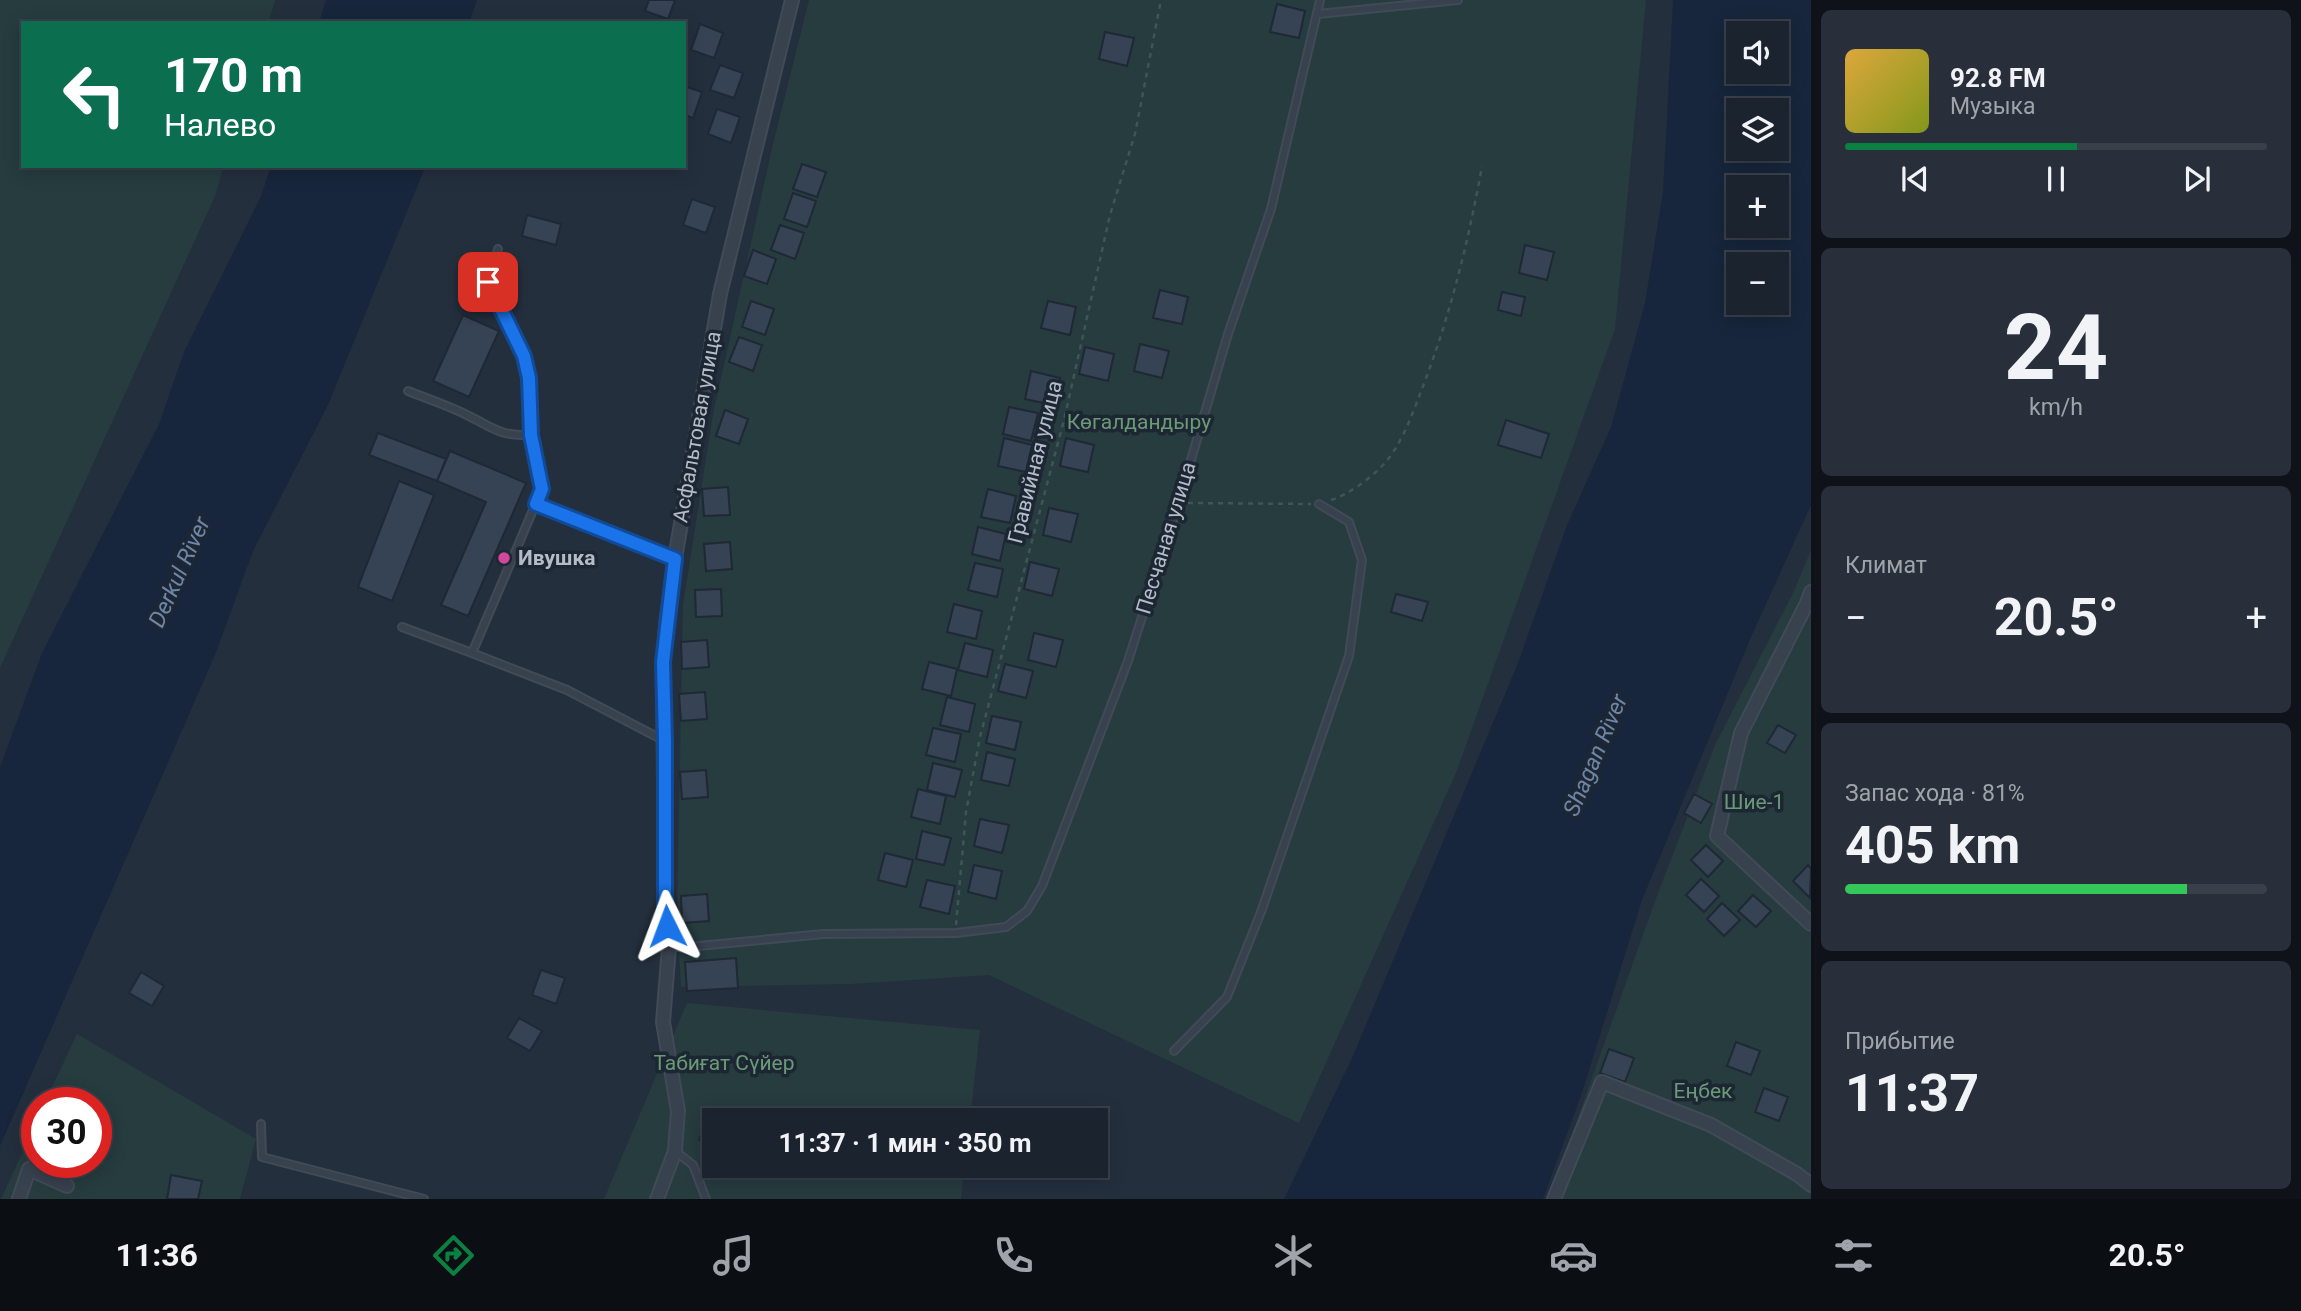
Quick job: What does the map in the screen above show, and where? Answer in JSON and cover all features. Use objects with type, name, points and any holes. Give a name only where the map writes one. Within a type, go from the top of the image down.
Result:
[{"type":"street","name":"Асфальтовая улица","points":[[657,1199],[675,1151],[678,1111],[663,1022],[669,947],[665,906],[663,662],[675,559],[720,294],[792,0]]},
{"type":"street","points":[[1811,592],[1741,733],[1717,836],[1811,924]]},
{"type":"street","points":[[1554,1199],[1602,1082],[1711,1125],[1811,1185]]},
{"type":"street","points":[[19,1199],[29,1169],[67,1186]]},
{"type":"lane","name":"Песчаная улица","points":[[669,947],[823,934],[956,933],[1006,927],[1027,911],[1042,886],[1128,661],[1178,504],[1227,334],[1271,209],[1320,0]]},
{"type":"lane","points":[[1318,15],[1458,0]]},
{"type":"lane","points":[[472,653],[542,489],[531,435],[529,378],[524,356],[488,282],[498,249]]},
{"type":"lane","points":[[408,391],[469,415],[493,430],[515,436],[531,435]]},
{"type":"lane","points":[[536,504],[675,559]]},
{"type":"lane","points":[[1174,1051],[1227,997],[1261,912],[1349,656],[1363,561],[1349,522],[1319,504]]},
{"type":"lane","points":[[402,627],[567,690],[665,741]]},
{"type":"lane","points":[[261,1124],[262,1157],[424,1199]]},
{"type":"lane","points":[[675,1151],[693,1165],[706,1199]]},
{"type":"path","name":"Гравийная улица","points":[[956,933],[966,812],[980,737],[1064,420],[1110,215],[1135,134],[1161,0]]},
{"type":"path","points":[[1178,504],[1319,504],[1341,497],[1381,468],[1406,429],[1439,345],[1470,229],[1482,166]]},
{"type":"green space","points":[[0,0],[275,0],[269,21],[21,21],[21,168],[223,168],[215,196],[0,668]]},
{"type":"green space","name":"Көгалдандыру","points":[[809,0],[1646,0],[1615,329],[1456,773],[1299,1123],[989,975],[851,984],[681,987],[677,914],[683,605],[713,414],[773,144]]},
{"type":"green space","name":"Еңбек","points":[[1811,550],[1811,1199],[1549,1199],[1655,901],[1715,745],[1793,593]]},
{"type":"green space","name":"Табиғат Сүйер","points":[[687,1003],[980,1030],[971,1108],[702,1108],[702,1178],[964,1178],[961,1199],[604,1199]]},
{"type":"green space","points":[[77,1034],[256,1139],[240,1199],[1,1199],[21,1156],[21,1178],[112,1178],[112,1087],[52,1087]]},
{"type":"water","points":[[326,0],[477,0],[470,21],[320,21]]},
{"type":"water","name":"Shagan River","points":[[1673,0],[1811,0],[1811,505],[1751,637],[1642,900],[1582,1093],[1543,1199],[1284,1199],[1352,1058],[1518,663],[1567,525],[1611,427],[1645,303],[1663,192]]},
{"type":"water","name":"Derkul River","points":[[270,168],[426,168],[328,405],[253,551],[215,655],[26,1087],[21,1087],[21,1098],[0,1146],[0,767],[42,653],[159,424],[184,352],[261,196]]},
{"type":"building","points":[[649,0],[675,0],[668,19],[645,11]]},
{"type":"building","points":[[1277,4],[1305,11],[1299,38],[1270,32]]},
{"type":"building","points":[[700,24],[723,33],[714,58],[691,50]]},
{"type":"building","points":[[1105,32],[1134,38],[1127,66],[1099,59]]},
{"type":"building","points":[[720,65],[743,73],[734,98],[710,90]]},
{"type":"building","points":[[686,87],[702,92],[693,118],[686,116]]},
{"type":"building","points":[[717,109],[740,117],[731,143],[708,134]]},
{"type":"building","points":[[802,164],[826,172],[817,197],[793,189]]},
{"type":"building","points":[[793,193],[816,201],[807,227],[784,219]]},
{"type":"building","points":[[692,199],[715,207],[706,233],[683,225]]},
{"type":"building","points":[[527,215],[561,224],[556,245],[522,236]]},
{"type":"building","points":[[780,225],[804,233],[795,259],[771,250]]},
{"type":"building","points":[[1525,245],[1554,252],[1547,280],[1519,273]]},
{"type":"building","points":[[753,250],[776,259],[767,284],[744,276]]},
{"type":"building","points":[[1160,290],[1188,297],[1182,324],[1153,318]]},
{"type":"building","points":[[1502,292],[1525,297],[1521,316],[1498,310]]},
{"type":"building","points":[[751,301],[774,309],[765,335],[742,327]]},
{"type":"building","points":[[1048,301],[1076,307],[1070,335],[1041,328]]},
{"type":"building","points":[[463,315],[499,331],[469,397],[433,381]]},
{"type":"building","points":[[739,337],[762,345],[753,371],[729,362]]},
{"type":"building","points":[[1140,344],[1169,351],[1162,378],[1134,371]]},
{"type":"building","points":[[1085,347],[1114,354],[1108,381],[1079,374]]},
{"type":"building","points":[[1031,371],[1060,378],[1053,405],[1025,399]]},
{"type":"building","points":[[1009,407],[1038,413],[1031,441],[1003,434]]},
{"type":"building","points":[[725,410],[748,419],[739,444],[716,436]]},
{"type":"building","points":[[1506,420],[1549,434],[1541,458],[1498,445]]},
{"type":"building","points":[[378,433],[446,459],[437,481],[369,455]]},
{"type":"building","points":[[1004,438],[1032,445],[1026,472],[998,466]]},
{"type":"building","points":[[1066,438],[1094,445],[1088,472],[1060,466]]},
{"type":"building","points":[[450,451],[526,483],[468,616],[441,605],[486,502],[437,481]]},
{"type":"building","points":[[399,481],[434,495],[392,601],[358,587]]},
{"type":"building","points":[[728,487],[730,515],[704,516],[702,489]]},
{"type":"building","points":[[988,489],[1016,496],[1010,523],[981,517]]},
{"type":"building","points":[[1049,508],[1078,514],[1071,542],[1043,535]]},
{"type":"building","points":[[978,527],[1006,534],[1000,561],[972,554]]},
{"type":"building","points":[[730,542],[732,569],[706,571],[704,544]]},
{"type":"building","points":[[1030,562],[1059,569],[1052,596],[1024,589]]},
{"type":"building","points":[[975,563],[1003,569],[997,597],[968,590]]},
{"type":"building","points":[[721,589],[722,616],[696,617],[695,590]]},
{"type":"building","points":[[1396,594],[1428,602],[1422,621],[1391,612]]},
{"type":"building","points":[[954,604],[982,611],[976,639],[947,632]]},
{"type":"building","points":[[1034,633],[1063,640],[1056,667],[1028,660]]},
{"type":"building","points":[[707,640],[709,667],[682,669],[681,642]]},
{"type":"building","points":[[965,643],[993,650],[987,677],[958,670]]},
{"type":"building","points":[[929,662],[957,669],[951,696],[922,689]]},
{"type":"building","points":[[1005,664],[1033,671],[1026,698],[998,691]]},
{"type":"building","points":[[705,692],[707,719],[681,721],[679,694]]},
{"type":"building","points":[[947,697],[975,704],[969,732],[940,725]]},
{"type":"building","points":[[992,716],[1021,722],[1015,750],[986,743]]},
{"type":"building","points":[[1778,725],[1796,735],[1785,753],[1767,743]]},
{"type":"building","points":[[933,728],[961,734],[955,762],[926,755]]},
{"type":"building","points":[[987,752],[1015,759],[1009,786],[981,780]]},
{"type":"building","points":[[933,763],[962,770],[955,797],[927,790]]},
{"type":"building","points":[[706,770],[708,797],[682,799],[680,772]]},
{"type":"building","points":[[918,789],[946,796],[940,824],[911,817]]},
{"type":"building","points":[[1694,794],[1712,804],[1701,823],[1684,813]]},
{"type":"building","points":[[980,819],[1009,825],[1002,853],[974,846]]},
{"type":"building","points":[[922,831],[951,838],[944,865],[916,859]]},
{"type":"building","points":[[1706,845],[1723,861],[1708,877],[1691,860]]},
{"type":"building","points":[[885,853],[913,860],[906,887],[878,880]]},
{"type":"building","points":[[974,865],[1002,871],[996,899],[968,892]]},
{"type":"building","points":[[1808,865],[1811,869],[1810,898],[1793,881]]},
{"type":"building","points":[[1701,879],[1719,896],[1704,912],[1686,895]]},
{"type":"building","points":[[927,880],[955,886],[949,914],[920,907]]},
{"type":"building","points":[[707,894],[709,921],[682,923],[681,896]]},
{"type":"building","points":[[1753,895],[1771,911],[1756,927],[1738,911]]},
{"type":"building","points":[[1722,903],[1740,920],[1724,936],[1707,919]]},
{"type":"building","points":[[736,958],[738,988],[687,991],[685,962]]},
{"type":"building","points":[[541,970],[565,978],[556,1004],[532,995]]},
{"type":"building","points":[[141,972],[164,986],[152,1006],[129,993]]},
{"type":"building","points":[[519,1018],[542,1031],[530,1051],[507,1038]]},
{"type":"building","points":[[1736,1042],[1760,1051],[1751,1075],[1727,1066]]},
{"type":"building","points":[[1609,1049],[1634,1058],[1625,1082],[1600,1073]]},
{"type":"building","points":[[1764,1088],[1788,1097],[1779,1121],[1755,1112]]},
{"type":"building","points":[[171,1175],[202,1181],[198,1199],[167,1199]]},
{"type":"place","name":"Ивушка","points":[[504,558]]},
{"type":"route","points":[[488,282],[524,356],[529,378],[531,435],[542,489],[536,504],[675,559],[663,662],[667,926]]},
{"type":"park label","name":"Шие-1","points":[[1754,802]]}]
